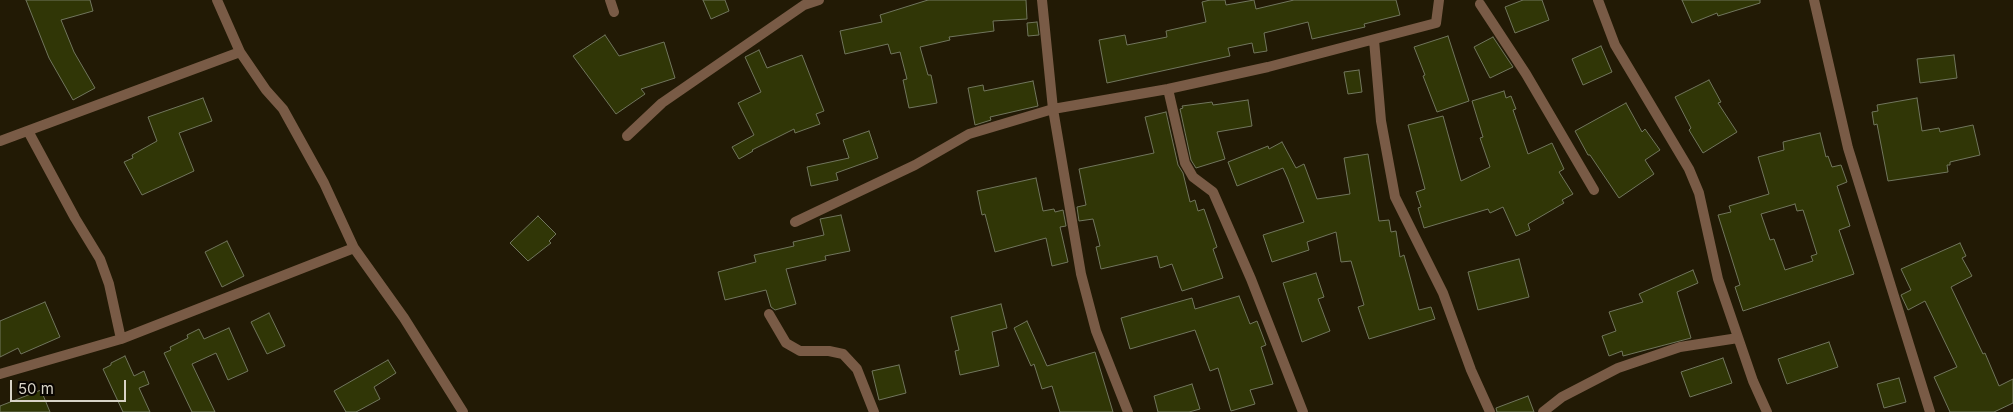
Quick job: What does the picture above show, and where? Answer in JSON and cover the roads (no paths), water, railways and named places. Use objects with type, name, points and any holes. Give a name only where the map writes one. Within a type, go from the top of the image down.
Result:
[{"type":"street","points":[[217,0],[240,52],[266,90],[283,109],[324,183],[354,248],[404,318],[463,412]]},
{"type":"street","points":[[610,0],[614,12]]},
{"type":"street","points":[[627,136],[662,103],[804,5],[819,0]]},
{"type":"street","points":[[1042,0],[1053,109],[1081,274],[1096,331],[1128,412]]},
{"type":"street","points":[[795,222],[916,165],[969,134],[1053,109],[1168,89],[1268,67],[1436,23],[1439,0]]},
{"type":"street","points":[[1598,0],[1615,45],[1689,169],[1700,193],[1718,279],[1753,381],[1767,412]]},
{"type":"street","points":[[1814,0],[1848,148],[1930,412]]},
{"type":"street","points":[[1480,1],[1526,74],[1594,190]]},
{"type":"street","points":[[1374,40],[1381,121],[1394,197],[1443,292],[1471,370],[1490,412]]},
{"type":"street","points":[[0,141],[240,52]]},
{"type":"street","points":[[1168,89],[1185,163],[1193,177],[1213,192],[1251,279],[1303,412]]},
{"type":"street","points":[[28,131],[75,218],[100,259],[109,284],[121,339]]},
{"type":"street","points":[[0,374],[121,339],[354,248]]},
{"type":"street","points":[[770,314],[786,343],[800,351],[830,351],[843,354],[857,369],[874,412]]},
{"type":"street","points":[[1543,412],[1562,397],[1618,368],[1680,347],[1738,338]]}]
